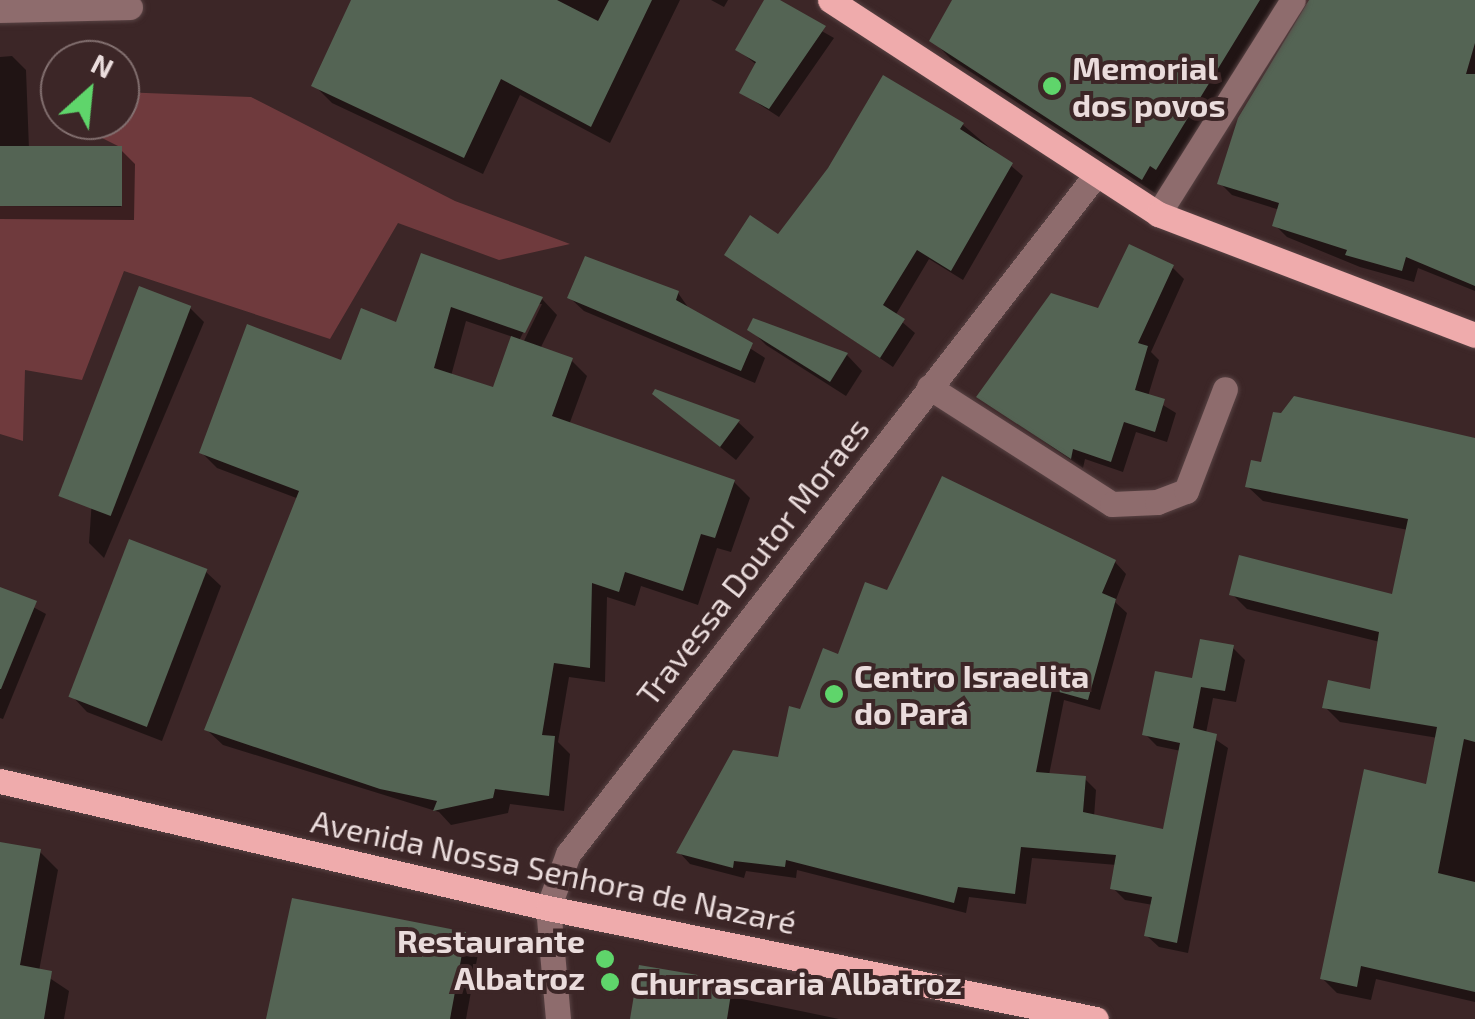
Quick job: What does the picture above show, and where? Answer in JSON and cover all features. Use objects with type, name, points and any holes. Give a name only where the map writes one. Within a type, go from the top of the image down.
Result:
[{"type":"main road","points":[[830,0],[1094,177],[1158,214],[1475,335]]},
{"type":"main road","name":"Avenida Nossa Senhora de Nazaré","points":[[0,780],[548,908],[1096,1019]]},
{"type":"street","points":[[1158,214],[1293,0]]},
{"type":"street","points":[[0,10],[130,7]]},
{"type":"street","name":"Travessa Doutor Moraes","points":[[558,1019],[548,908],[568,854],[603,804],[1094,177]]},
{"type":"street","points":[[929,387],[1112,504],[1157,502],[1186,491],[1225,389]]},
{"type":"shaded area","points":[[140,93],[251,97],[455,201],[570,244],[499,260],[398,223],[330,339],[124,271],[82,380],[25,370],[23,441],[0,434],[0,206],[121,207],[122,148],[106,140],[140,140]]},
{"type":"building","points":[[351,0],[557,0],[598,21],[609,0],[652,0],[591,127],[501,79],[464,158],[311,86]]},
{"type":"building","points":[[764,0],[780,0],[826,26],[769,109],[739,93],[756,62],[735,50]]},
{"type":"building","points":[[952,0],[1260,0],[1156,170],[1150,166],[1142,180],[929,41]]},
{"type":"building","points":[[1309,0],[1475,0],[1475,43],[1466,74],[1475,74],[1475,286],[1406,257],[1402,271],[1345,255],[1347,250],[1272,226],[1279,203],[1217,184],[1238,118]]},
{"type":"building","points":[[883,75],[964,123],[960,129],[1013,163],[951,271],[917,250],[883,305],[905,319],[880,358],[724,255],[750,215],[778,234],[828,168]]},
{"type":"building","points":[[0,146],[122,146],[122,206],[0,206]]},
{"type":"building","points":[[1129,244],[1174,265],[1138,343],[1148,346],[1135,390],[1165,399],[1155,432],[1124,422],[1111,462],[1073,449],[1071,459],[976,397],[1051,293],[1098,308]]},
{"type":"building","points":[[421,253],[543,297],[525,333],[451,307],[434,368],[493,387],[511,336],[573,358],[552,416],[735,480],[715,538],[701,534],[683,591],[625,572],[619,592],[592,583],[590,668],[554,663],[542,735],[555,736],[549,796],[495,789],[493,798],[433,811],[437,801],[380,789],[204,730],[299,491],[199,453],[247,324],[341,360],[361,308],[396,322]]},
{"type":"building","points":[[585,256],[679,291],[676,300],[753,343],[741,371],[567,298]]},
{"type":"building","points":[[139,286],[191,306],[111,516],[58,496]]},
{"type":"building","points":[[753,318],[848,353],[830,382],[747,330]]},
{"type":"building","points":[[655,389],[740,420],[720,447],[652,394]]},
{"type":"building","points":[[1294,396],[1475,438],[1475,742],[1464,739],[1438,873],[1475,882],[1475,992],[1361,966],[1357,987],[1320,979],[1364,769],[1426,784],[1437,727],[1322,708],[1328,680],[1370,689],[1379,632],[1229,595],[1239,555],[1392,594],[1408,519],[1245,487],[1251,460],[1261,462],[1273,412],[1281,413]]},
{"type":"building","points":[[942,476],[1116,560],[1102,593],[1116,599],[1088,700],[1052,690],[1036,772],[1086,776],[1083,812],[1163,829],[1180,743],[1142,735],[1155,671],[1192,678],[1200,639],[1234,645],[1225,691],[1201,687],[1193,728],[1217,734],[1177,943],[1144,936],[1152,897],[1110,889],[1116,855],[1021,847],[1015,894],[958,887],[954,903],[786,860],[785,867],[734,861],[733,868],[676,853],[733,750],[778,757],[789,706],[800,709],[823,648],[838,654],[865,582],[887,590]]},
{"type":"building","points":[[129,539],[207,569],[147,727],[68,697]]},
{"type":"building","points":[[0,587],[37,601],[1,689],[0,689]]},
{"type":"building","points":[[0,842],[41,849],[20,965],[52,971],[44,1019],[0,1019]]},
{"type":"building","points":[[292,898],[466,932],[450,1019],[266,1019]]},
{"type":"building","points":[[639,965],[733,981],[727,1019],[630,1019]]},
{"type":"place","name":"Memorial dos povos","points":[[1052,86]]},
{"type":"place","name":"Centro Israelita do Pará","points":[[834,694]]},
{"type":"place","name":"Restaurante Albatroz","points":[[605,959]]},
{"type":"place","name":"Churrascaria Albatroz","points":[[610,982]]}]
